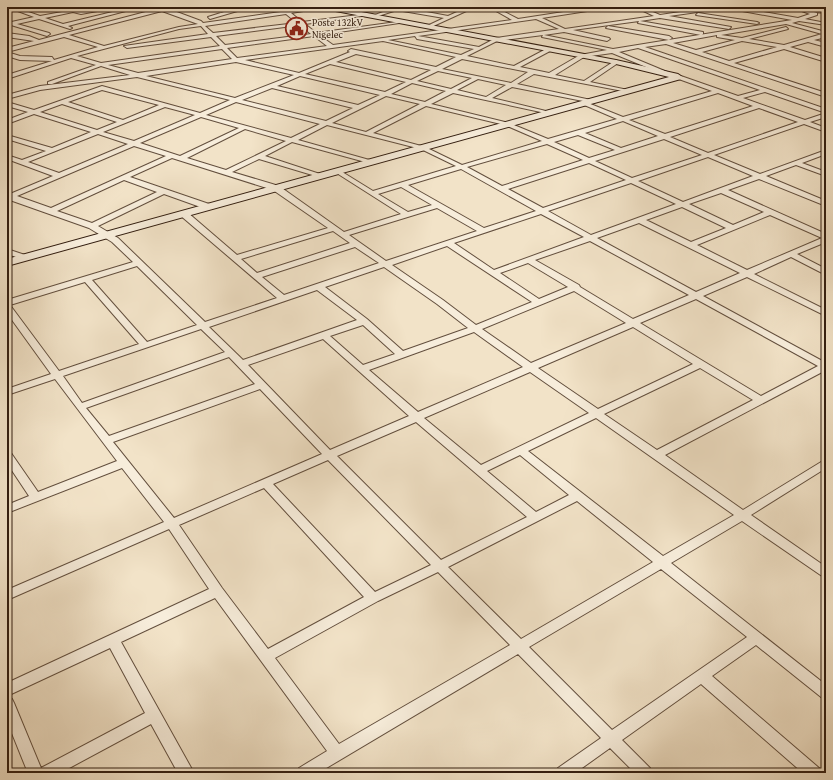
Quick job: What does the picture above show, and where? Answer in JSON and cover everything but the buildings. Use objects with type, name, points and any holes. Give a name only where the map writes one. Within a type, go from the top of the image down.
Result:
[{"type":"street","points":[[8,7],[81,32]]},
{"type":"street","points":[[8,23],[73,9],[81,13],[117,7]]},
{"type":"street","points":[[122,7],[145,14]]},
{"type":"street","points":[[64,25],[139,7]]},
{"type":"street","points":[[155,7],[200,23],[236,60],[507,124],[589,160],[733,228]]},
{"type":"street","points":[[7,50],[66,36],[172,7]]},
{"type":"street","points":[[209,7],[229,12]]},
{"type":"street","points":[[200,23],[229,12],[249,7]]},
{"type":"street","points":[[7,76],[103,47],[200,23],[326,7],[616,62],[674,76]]},
{"type":"street","points":[[388,7],[449,18]]},
{"type":"street","points":[[438,7],[464,12]]},
{"type":"street","points":[[429,27],[473,7]]},
{"type":"street","points":[[492,7],[497,7]]},
{"type":"street","points":[[492,7],[519,21]]},
{"type":"street","points":[[551,7],[599,15]]},
{"type":"street","points":[[36,89],[611,7]]},
{"type":"street","points":[[638,7],[659,16],[737,29]]},
{"type":"street","points":[[227,172],[496,40],[725,7],[826,24]]},
{"type":"street","points":[[793,7],[809,8],[824,12]]},
{"type":"street","points":[[793,7],[826,17]]},
{"type":"street","points":[[378,16],[398,8]]},
{"type":"street","points":[[686,12],[766,25]]},
{"type":"street","points":[[550,75],[582,56],[664,41],[785,22],[824,12]]},
{"type":"street","points":[[288,13],[332,47],[587,102],[707,155],[826,204]]},
{"type":"street","points":[[94,50],[367,15]]},
{"type":"street","points":[[612,17],[784,47],[826,60]]},
{"type":"street","points":[[538,18],[564,30],[607,39]]},
{"type":"street","points":[[7,97],[36,89],[100,64],[404,22]]},
{"type":"street","points":[[785,22],[826,35]]},
{"type":"street","points":[[8,23],[47,34]]},
{"type":"street","points":[[598,25],[677,39]]},
{"type":"street","points":[[696,52],[796,26]]},
{"type":"street","points":[[29,38],[71,28]]},
{"type":"street","points":[[536,34],[613,50],[674,76],[826,130]]},
{"type":"street","points":[[7,35],[29,38],[40,42]]},
{"type":"street","points":[[7,263],[548,113],[674,76],[705,69],[826,35]]},
{"type":"street","points":[[66,36],[103,47]]},
{"type":"street","points":[[408,36],[478,48]]},
{"type":"street","points":[[378,40],[626,91]]},
{"type":"street","points":[[808,40],[826,45]]},
{"type":"street","points":[[664,41],[826,94]]},
{"type":"street","points":[[638,46],[826,110]]},
{"type":"street","points":[[7,47],[13,48]]},
{"type":"street","points":[[407,52],[416,48]]},
{"type":"street","points":[[663,55],[686,49]]},
{"type":"street","points":[[516,68],[548,50]]},
{"type":"street","points":[[8,196],[61,176],[236,100],[356,52]]},
{"type":"street","points":[[7,54],[16,57],[60,59]]},
{"type":"street","points":[[71,56],[137,75],[327,122],[423,148],[542,211],[826,367]]},
{"type":"street","points":[[328,62],[548,113]]},
{"type":"street","points":[[584,82],[616,62]]},
{"type":"street","points":[[487,99],[533,72]]},
{"type":"street","points":[[368,133],[477,78]]},
{"type":"street","points":[[738,98],[790,83]]},
{"type":"street","points":[[272,86],[358,107]]},
{"type":"street","points":[[7,122],[102,88],[371,162]]},
{"type":"street","points":[[816,91],[826,88]]},
{"type":"street","points":[[373,193],[625,120],[719,91]]},
{"type":"street","points":[[61,102],[123,122]]},
{"type":"street","points":[[7,104],[276,188],[440,302],[475,329],[532,367],[826,573]]},
{"type":"street","points":[[23,162],[165,105]]},
{"type":"street","points":[[501,189],[759,106]]},
{"type":"street","points":[[7,392],[826,115]]},
{"type":"street","points":[[181,158],[246,127]]},
{"type":"street","points":[[580,133],[620,150]]},
{"type":"street","points":[[7,137],[51,150]]},
{"type":"street","points":[[493,272],[591,238],[826,152]]},
{"type":"street","points":[[51,211],[173,155]]},
{"type":"street","points":[[258,156],[320,176]]},
{"type":"street","points":[[7,157],[61,176]]},
{"type":"street","points":[[796,162],[826,174]]},
{"type":"street","points":[[337,171],[407,215]]},
{"type":"street","points":[[125,178],[210,206]]},
{"type":"street","points":[[403,184],[483,232]]},
{"type":"street","points":[[722,190],[826,238]]},
{"type":"street","points":[[92,226],[164,191]]},
{"type":"street","points":[[8,196],[92,226],[108,235],[139,263],[231,353],[329,455],[645,773]]},
{"type":"street","points":[[343,235],[438,205]]},
{"type":"street","points":[[691,245],[771,212]]},
{"type":"street","points":[[184,214],[283,299]]},
{"type":"street","points":[[640,220],[826,313]]},
{"type":"street","points":[[235,258],[333,229]]},
{"type":"street","points":[[7,595],[635,323],[826,238]]},
{"type":"street","points":[[448,243],[538,302]]},
{"type":"street","points":[[256,276],[355,244]]},
{"type":"street","points":[[7,251],[25,258]]},
{"type":"street","points":[[790,254],[826,272]]},
{"type":"street","points":[[529,260],[576,287],[760,400]]},
{"type":"street","points":[[7,303],[139,263]]},
{"type":"street","points":[[86,279],[145,345]]},
{"type":"street","points":[[319,287],[364,321],[402,355]]},
{"type":"street","points":[[362,369],[475,329],[576,287]]},
{"type":"street","points":[[7,307],[56,376],[172,524],[217,591],[337,753]]},
{"type":"street","points":[[241,364],[364,321]]},
{"type":"street","points":[[324,335],[417,417],[536,518]]},
{"type":"street","points":[[80,407],[231,353]]},
{"type":"street","points":[[480,470],[700,364]]},
{"type":"street","points":[[657,455],[760,400],[826,367]]},
{"type":"street","points":[[106,441],[261,385]]},
{"type":"street","points":[[520,450],[826,693]]},
{"type":"street","points":[[7,455],[35,497]]},
{"type":"street","points":[[7,509],[123,463]]},
{"type":"street","points":[[304,773],[662,563],[826,464]]},
{"type":"street","points":[[266,483],[373,598]]},
{"type":"street","points":[[265,657],[373,598],[536,518],[577,496]]},
{"type":"street","points":[[7,690],[217,591]]},
{"type":"street","points":[[563,773],[756,638]]},
{"type":"street","points":[[113,641],[186,773]]},
{"type":"street","points":[[702,676],[814,773]]},
{"type":"street","points":[[7,703],[36,773]]},
{"type":"street","points":[[46,773],[154,715]]},
{"type":"place","name":"Poste 132kV Nigelec","points":[[297,28]]}]
